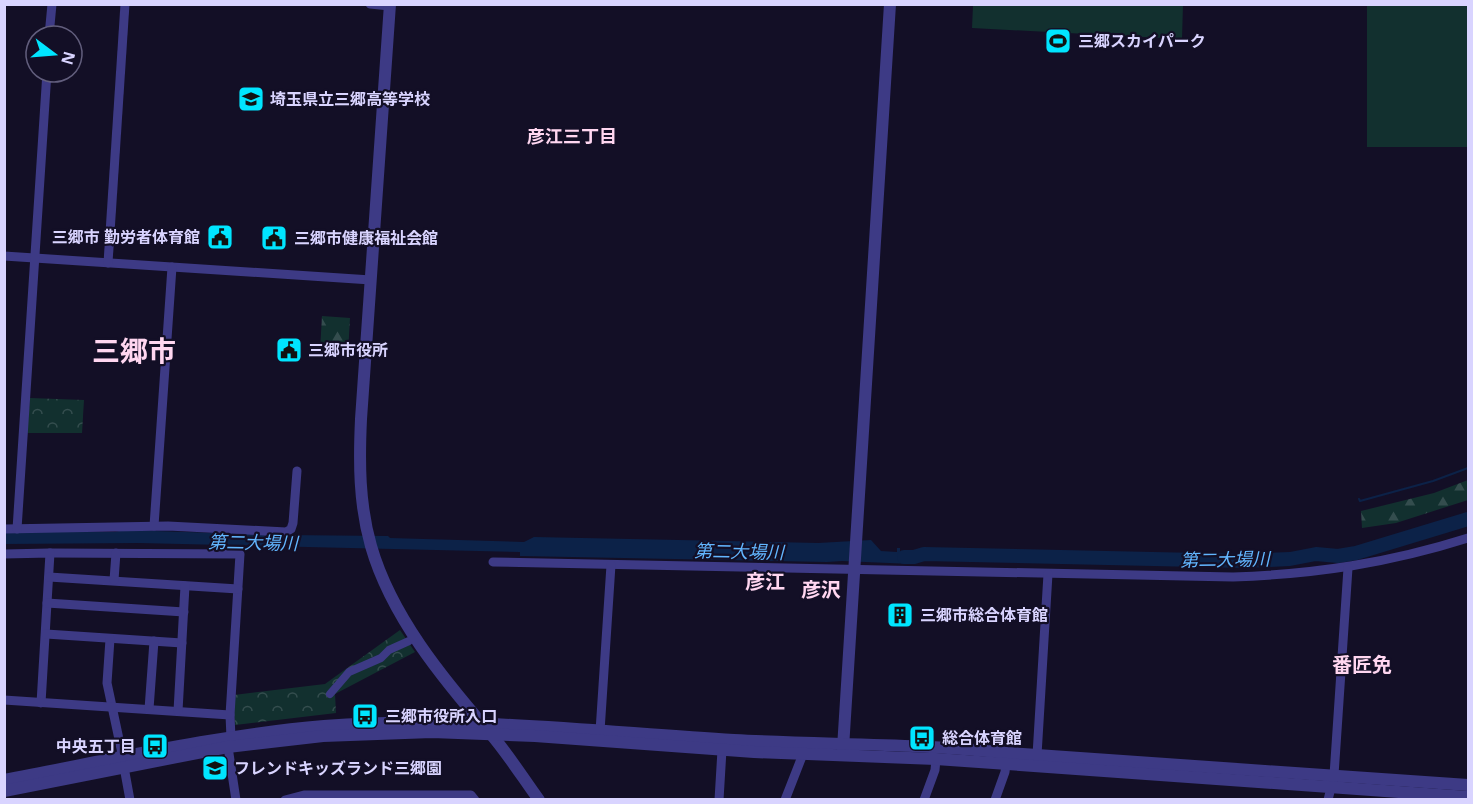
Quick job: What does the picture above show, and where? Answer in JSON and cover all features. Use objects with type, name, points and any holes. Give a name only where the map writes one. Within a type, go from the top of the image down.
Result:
[{"type":"street","points":[[50,24],[52,4]]},
{"type":"street","points":[[108,263],[125,4]]},
{"type":"street","points":[[370,4],[390,5],[360,446],[360,489],[365,520],[375,559],[391,598],[406,623],[539,800]]},
{"type":"street","points":[[843,749],[890,4]]},
{"type":"street","points":[[17,529],[46,84]]},
{"type":"street","points":[[4,256],[371,280]]},
{"type":"street","points":[[154,526],[172,267]]},
{"type":"street","points":[[4,529],[154,526],[286,531],[291,529],[293,523],[297,471]]},
{"type":"street","points":[[493,562],[854,566],[1048,574],[1277,576],[1348,568],[1468,538]]},
{"type":"street","points":[[42,702],[50,553]]},
{"type":"street","points":[[114,580],[116,553]]},
{"type":"street","points":[[4,554],[240,554],[230,715],[230,743],[236,800]]},
{"type":"street","points":[[600,731],[611,565]]},
{"type":"street","points":[[1330,794],[1334,775],[1348,568]]},
{"type":"street","points":[[1037,755],[1048,574]]},
{"type":"street","points":[[49,577],[238,589]]},
{"type":"street","points":[[178,711],[185,586]]},
{"type":"street","points":[[47,603],[184,612]]},
{"type":"street","points":[[46,634],[182,643]]},
{"type":"street","points":[[110,639],[107,682],[130,800]]},
{"type":"street","points":[[330,693],[349,672],[381,658],[390,650],[409,640]]},
{"type":"street","points":[[149,709],[154,641]]},
{"type":"street","points":[[4,700],[230,715]]},
{"type":"street","points":[[4,780],[123,763],[230,743],[354,724],[404,722],[480,723],[735,740],[1330,794],[1468,797]]},
{"type":"street","points":[[230,743],[323,735],[405,732],[490,733],[722,750],[803,753],[843,749],[952,747],[1468,786]]},
{"type":"street","points":[[720,800],[722,750]]},
{"type":"street","points":[[785,800],[803,753]]},
{"type":"street","points":[[924,800],[935,770],[936,759]]},
{"type":"street","points":[[4,791],[123,763]]},
{"type":"street","points":[[995,800],[1006,764]]},
{"type":"street","points":[[285,800],[471,795],[475,800]]},
{"type":"green space","points":[[973,5],[1183,5],[1182,39],[972,28]]},
{"type":"green space","points":[[1367,5],[1468,5],[1468,147],[1367,147]]},
{"type":"green space","points":[[322,316],[350,318],[348,353],[320,351]]},
{"type":"green space","points":[[30,398],[84,400],[82,433],[27,433]]},
{"type":"green space","points":[[1468,480],[1468,500],[1396,523],[1362,528],[1361,511],[1434,493]]},
{"type":"green space","points":[[400,630],[415,652],[335,694],[336,713],[235,725],[234,695],[325,684]]},
{"type":"water","points":[[124,530],[388,536],[390,538],[524,542],[534,537],[818,543],[871,540],[881,551],[897,552],[897,548],[900,548],[900,552],[920,552],[922,558],[912,564],[520,556],[520,552],[139,543],[5,544],[4,532],[115,532]]},
{"type":"waterway","points":[[1359,499],[1360,501],[1433,481],[1468,468]]},
{"type":"waterway","name":"第二大場川","points":[[904,557],[924,554],[1244,561],[1290,559],[1316,554],[1338,556],[1356,553],[1468,519]]},
{"type":"place","name":"三郷スカイパーク","points":[[1058,41]]},
{"type":"place","name":"埼玉県立三郷高等学校","points":[[251,99]]},
{"type":"place","name":"三郷市 勤労者体育館","points":[[220,237]]},
{"type":"place","name":"三郷市健康福祉会館","points":[[274,238]]},
{"type":"place","name":"三郷市役所","points":[[289,350]]},
{"type":"place","name":"三郷市総合体育館","points":[[900,615]]},
{"type":"place","name":"三郷市役所入口","points":[[365,716]]},
{"type":"place","name":"総合体育館","points":[[922,738]]},
{"type":"place","name":"中央五丁目","points":[[155,746]]},
{"type":"place","name":"フレンドキッズランド三郷園","points":[[215,768]]},
{"type":"district","name":"彦江三丁目","points":[[572,136]]},
{"type":"district","name":"三郷市","points":[[134,350]]},
{"type":"district","name":"彦江","points":[[765,581]]},
{"type":"district","name":"彦沢","points":[[821,589]]},
{"type":"district","name":"番匠免","points":[[1362,664]]}]
